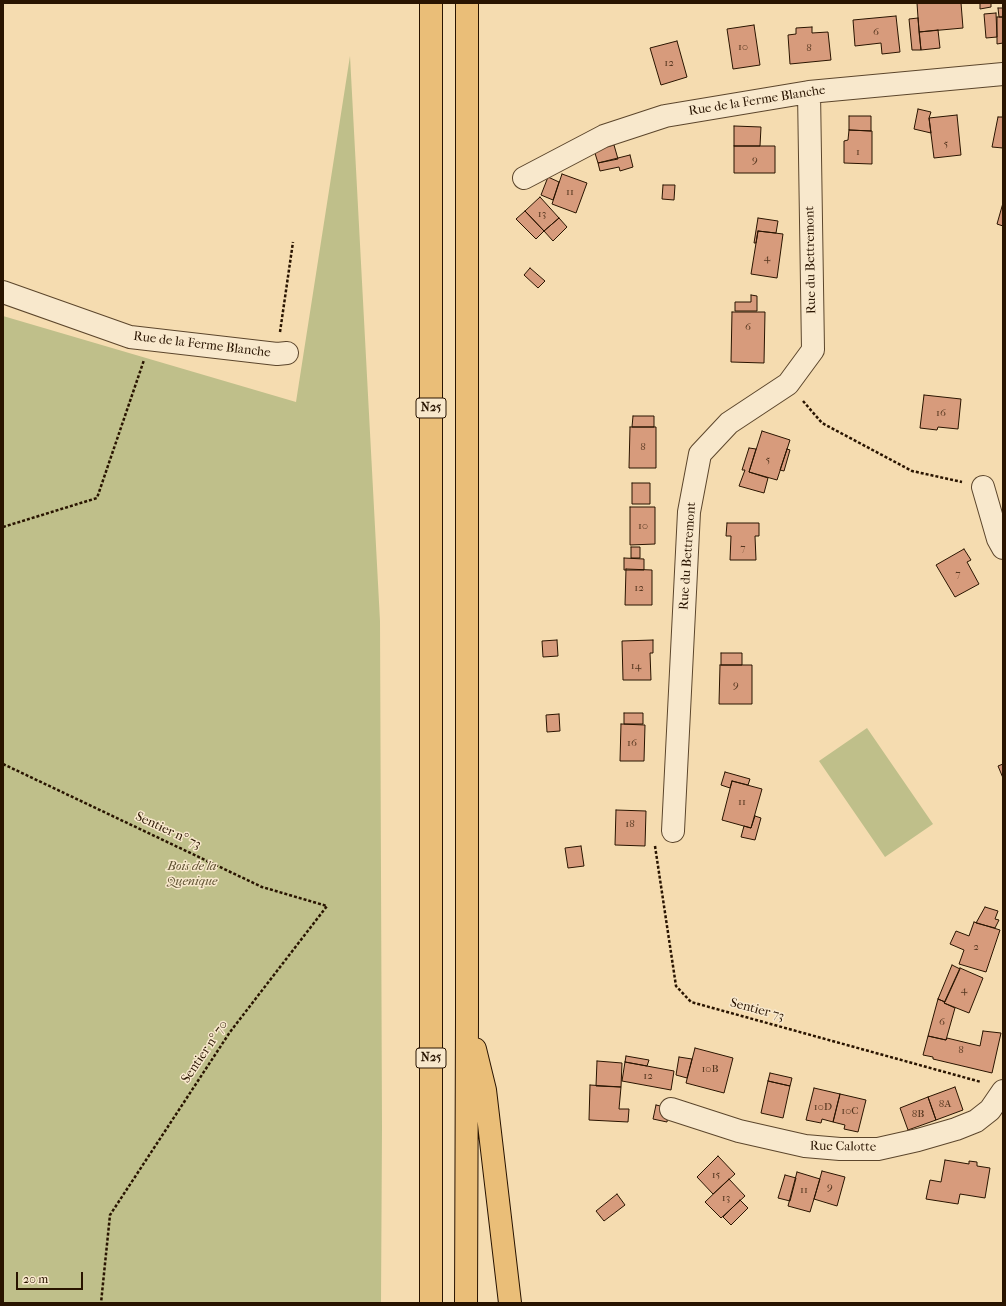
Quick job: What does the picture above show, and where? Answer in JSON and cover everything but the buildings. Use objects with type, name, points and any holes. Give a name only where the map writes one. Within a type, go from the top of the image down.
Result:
[{"type":"highway","name":"N25","points":[[431,3],[431,1303]]},
{"type":"highway","points":[[466,1303],[467,3]]},
{"type":"highway","points":[[467,1018],[485,1090],[510,1303]]},
{"type":"street","name":"Rue de la Ferme Blanche","points":[[524,178],[604,136],[665,116],[809,92],[1003,74]]},
{"type":"street","name":"Rue du Bettremont","points":[[673,831],[689,512],[700,454],[729,423],[788,384],[813,350],[809,92]]},
{"type":"street","name":"Rue de la Ferme Blanche","points":[[3,292],[130,337],[282,354]]},
{"type":"street","points":[[983,487],[998,539],[1003,548]]},
{"type":"street","name":"Rue Calotte","points":[[671,1108],[739,1131],[805,1146],[840,1149],[878,1149],[918,1140],[956,1129],[976,1121],[990,1110],[995,1087]]},
{"type":"path","points":[[282,354],[293,242]]},
{"type":"path","points":[[3,527],[97,498],[151,340]]},
{"type":"path","points":[[788,384],[822,423],[875,451],[912,470],[983,487]]},
{"type":"path","name":"Sentier n° 73","points":[[3,764],[262,887],[327,906]]},
{"type":"path","name":"Sentier 73","points":[[673,831],[654,838],[676,986],[691,1002],[995,1087]]},
{"type":"path","name":"Sentier n° 70","points":[[101,1303],[110,1216],[230,1032],[327,906]]},
{"type":"green space","name":"Bois de la Quenique","points":[[350,56],[380,621],[382,1128],[381,1303],[3,1303],[3,316],[296,402]]},
{"type":"green space","points":[[867,728],[933,824],[885,857],[819,761]]}]
